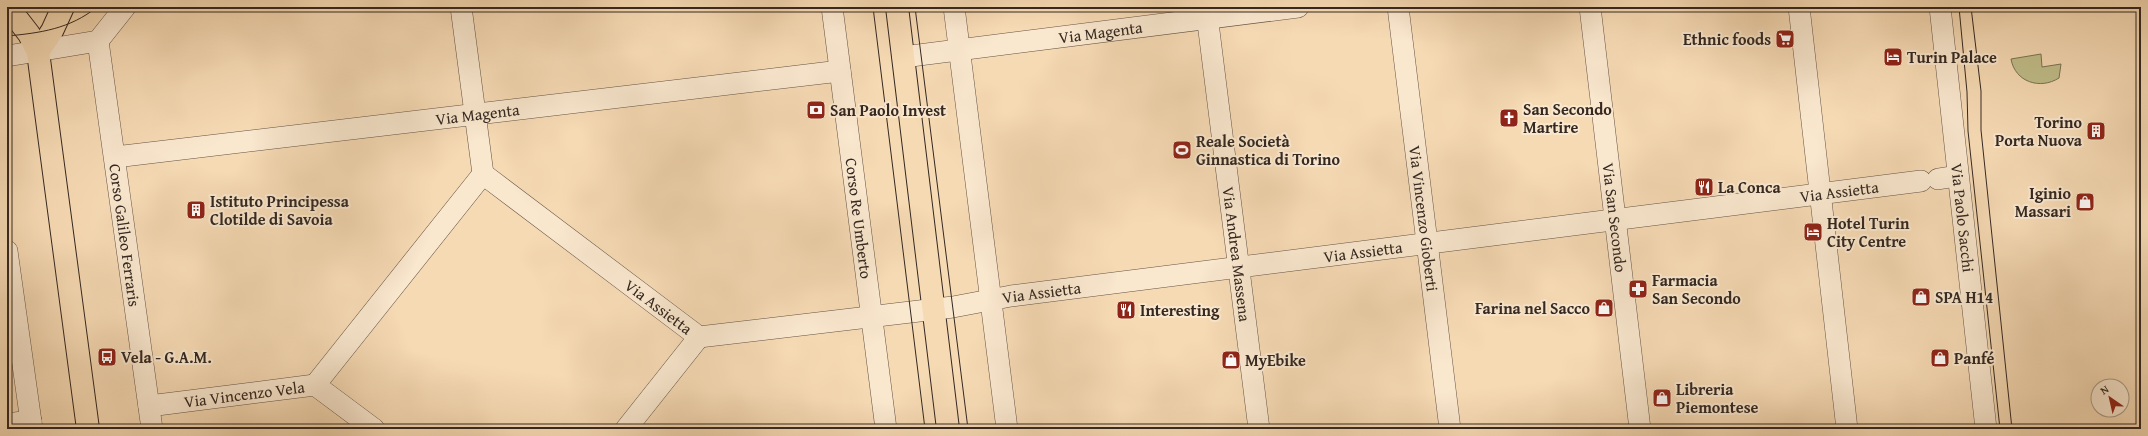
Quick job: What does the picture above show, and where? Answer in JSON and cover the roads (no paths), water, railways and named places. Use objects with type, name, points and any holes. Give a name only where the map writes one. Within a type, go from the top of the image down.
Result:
[{"type":"main road","points":[[8,7],[29,34],[38,52],[88,429]]},
{"type":"main road","points":[[38,52],[52,31],[63,7]]},
{"type":"main road","points":[[897,7],[948,429]]},
{"type":"street","points":[[7,56],[98,41],[125,7]]},
{"type":"street","points":[[315,385],[483,174],[461,7]]},
{"type":"street","name":"Corso Re Umberto","points":[[832,7],[886,429]]},
{"type":"street","points":[[954,7],[1007,429]]},
{"type":"street","name":"Via Magenta","points":[[903,57],[960,50],[1207,13],[1298,7]]},
{"type":"street","name":"Via Vincenzo Gioberti","points":[[1398,7],[1450,429]]},
{"type":"street","name":"Via San Secondo","points":[[1590,7],[1640,429]]},
{"type":"street","points":[[1799,7],[1847,429]]},
{"type":"street","name":"Via Paolo Sacchi","points":[[1940,7],[1939,179],[1986,429]]},
{"type":"street","name":"Via Andrea Massena","points":[[1207,13],[1260,429]]},
{"type":"street","name":"Corso Galileo Ferraris","points":[[98,41],[152,429]]},
{"type":"street","name":"Via Magenta","points":[[115,157],[840,71]]},
{"type":"street","name":"Via Assietta","points":[[483,174],[699,337],[933,309],[990,299],[1239,269],[1820,193],[1939,179]]},
{"type":"street","points":[[7,250],[31,425],[7,424]]},
{"type":"street","points":[[626,429],[699,337]]},
{"type":"street","name":"Via Vincenzo Vela","points":[[149,406],[315,385],[374,429]]},
{"type":"tram line","points":[[7,36],[54,29],[76,20],[97,7]]},
{"type":"tram line","points":[[873,7],[925,429]]},
{"type":"tram line","points":[[915,7],[968,429]]},
{"type":"tram line","points":[[1959,7],[1967,92],[1968,131],[2000,429]]},
{"type":"tram line","points":[[1971,7],[1981,91],[1981,130],[2012,429]]},
{"type":"place","name":"Ethnic foods","points":[[1785,39]]},
{"type":"place","name":"Turin Palace","points":[[1893,57]]},
{"type":"place","name":"San Paolo Invest","points":[[816,110]]},
{"type":"place","name":"San Secondo Martire","points":[[1509,118]]},
{"type":"place","name":"Torino Porta Nuova","points":[[2096,131]]},
{"type":"place","name":"Reale Società Ginnastica di Torino","points":[[1182,150]]},
{"type":"place","name":"La Conca","points":[[1704,187]]},
{"type":"place","name":"Iginio Massari","points":[[2085,202]]},
{"type":"place","name":"Istituto Principessa Clotilde di Savoia","points":[[196,210]]},
{"type":"place","name":"Hotel Turin City Centre","points":[[1813,232]]},
{"type":"place","name":"Farmacia San Secondo","points":[[1638,289]]},
{"type":"place","name":"SPA H14","points":[[1921,297]]},
{"type":"place","name":"Farina nel Sacco","points":[[1604,308]]},
{"type":"place","name":"Interesting","points":[[1126,310]]},
{"type":"place","name":"Vela - G.A.M.","points":[[107,357]]},
{"type":"place","name":"Panfé","points":[[1940,358]]},
{"type":"place","name":"MyEbike","points":[[1231,360]]},
{"type":"place","name":"Libreria Piemontese","points":[[1662,398]]}]
